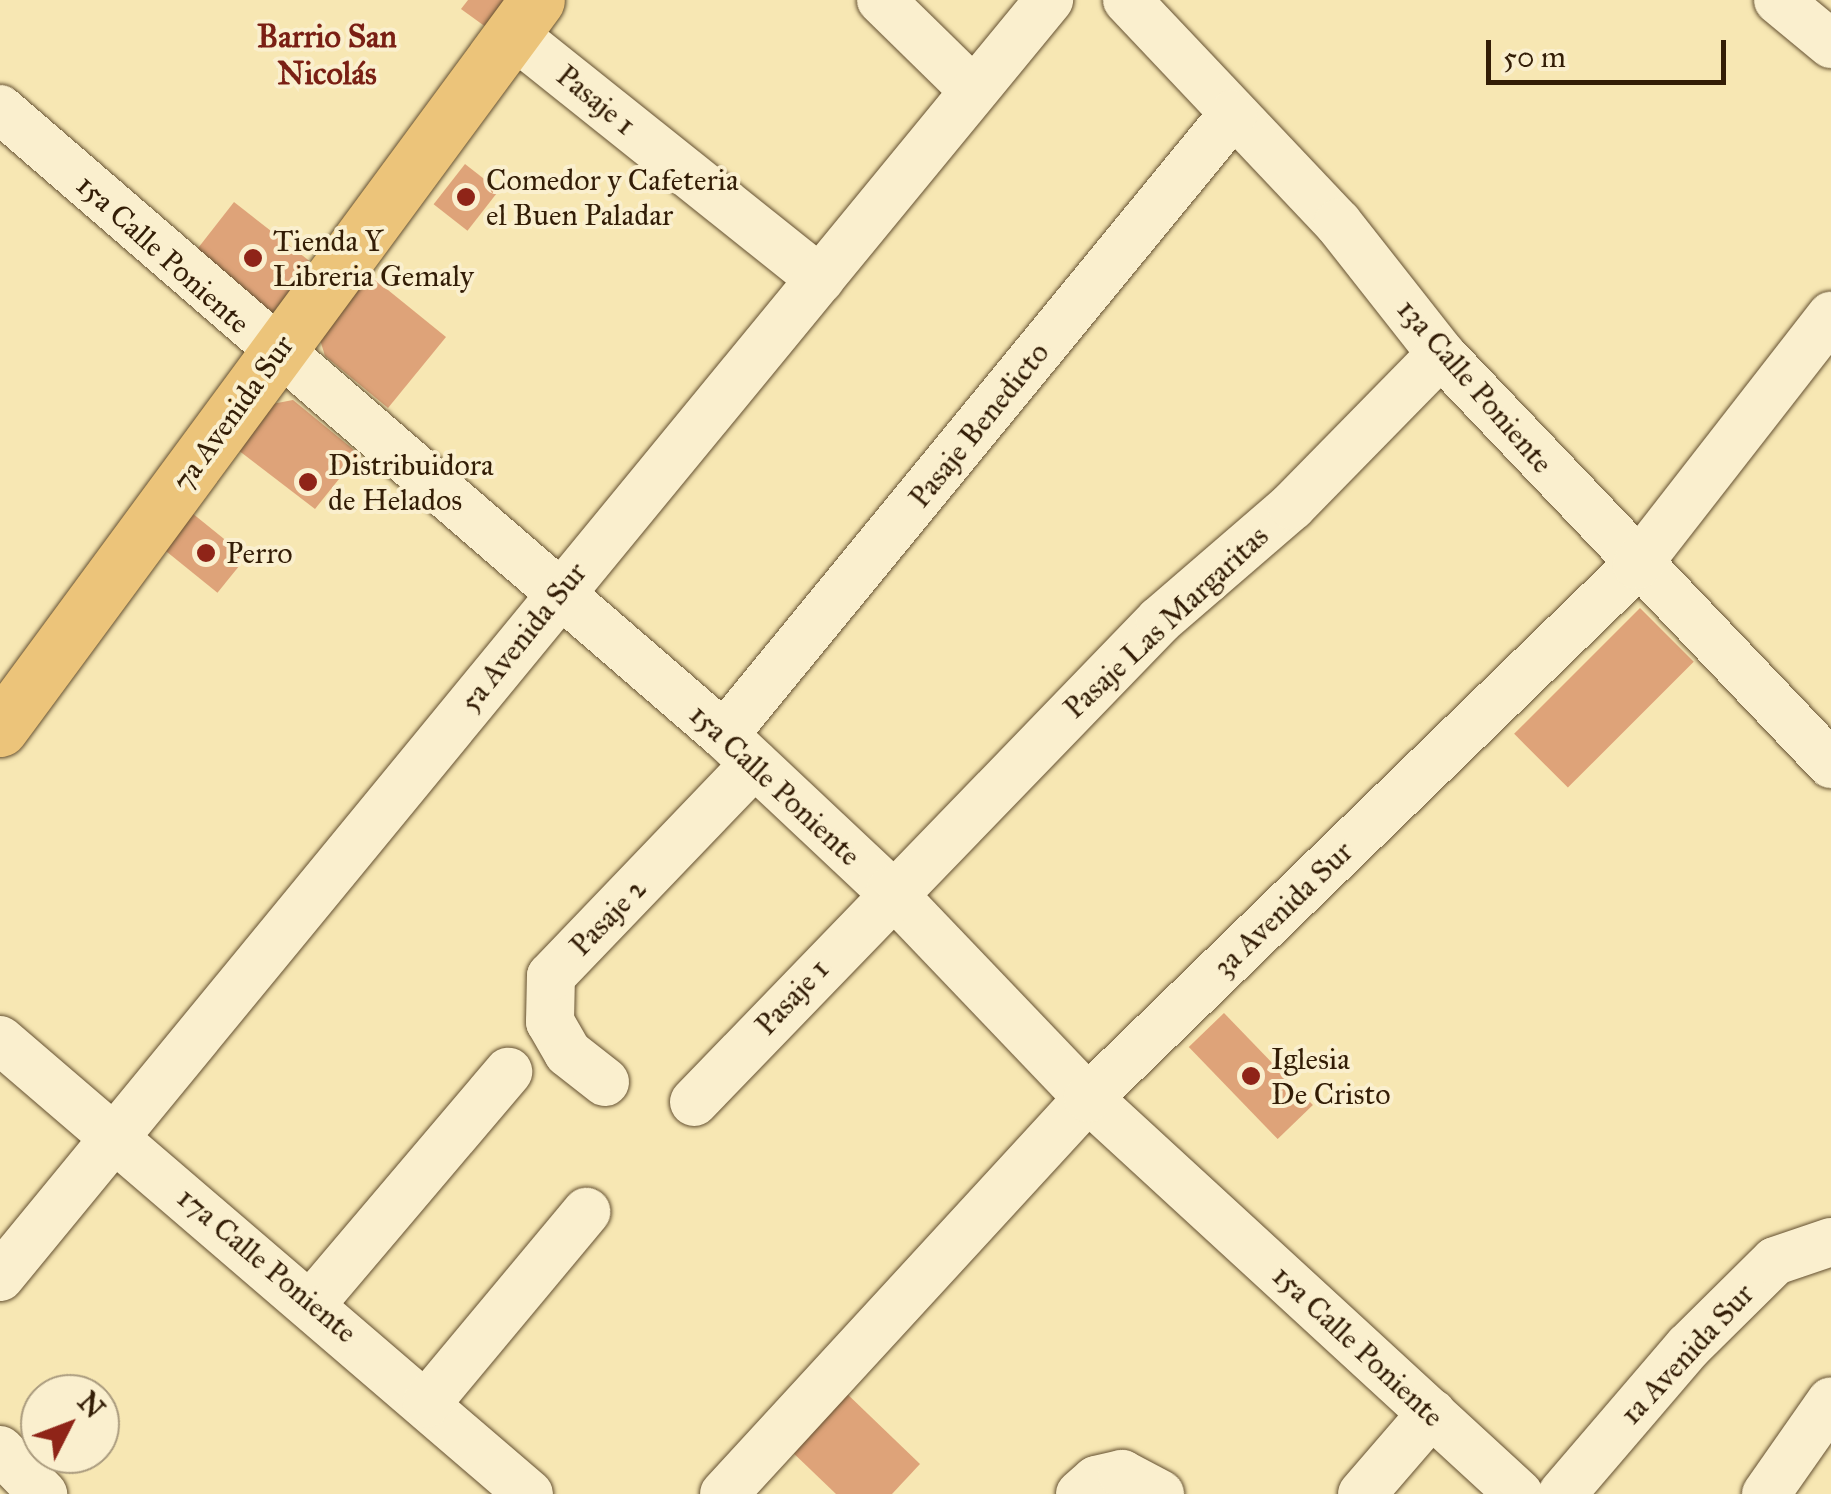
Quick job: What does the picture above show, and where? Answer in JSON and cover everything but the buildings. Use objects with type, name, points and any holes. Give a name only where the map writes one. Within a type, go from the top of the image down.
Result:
[{"type":"main road","name":"7a Avenida Sur","points":[[0,728],[525,17]]},
{"type":"street","points":[[881,0],[972,88]]},
{"type":"street","name":"5a Avenida Sur","points":[[0,1277],[820,279],[972,88],[1049,0]]},
{"type":"street","name":"13a Calle Poniente","points":[[1127,0],[1338,223],[1442,354],[1637,565],[1831,764]]},
{"type":"street","points":[[1778,0],[1831,44]]},
{"type":"street","name":"Pasaje 1","points":[[525,17],[820,279]]},
{"type":"street","name":"15a Calle Poniente","points":[[0,109],[276,355],[561,591],[739,749],[890,891],[1088,1098],[1520,1494]]},
{"type":"street","name":"Pasaje Benedicto","points":[[739,749],[1234,114]]},
{"type":"street","name":"3a Avenida Sur","points":[[724,1494],[1088,1098],[1637,565],[1831,316]]},
{"type":"street","name":"Pasaje Las Margaritas","points":[[890,891],[1442,354]]},
{"type":"street","name":"Pasaje 2","points":[[604,1082],[568,1052],[550,1022],[551,976],[739,749]]},
{"type":"street","name":"Pasaje 1","points":[[694,1102],[890,891]]},
{"type":"street","name":"17a Calle Poniente","points":[[0,1040],[313,1302],[530,1494]]},
{"type":"street","points":[[313,1302],[508,1072]]},
{"type":"street","points":[[427,1404],[586,1212]]},
{"type":"street","name":"1a Avenida Sur","points":[[1562,1494],[1688,1347],[1775,1261],[1831,1242]]},
{"type":"street","points":[[1766,1494],[1831,1401]]},
{"type":"street","points":[[1362,1494],[1432,1414]]},
{"type":"street","points":[[0,1450],[43,1494]]},
{"type":"street","points":[[1080,1494],[1096,1480],[1122,1474],[1160,1494]]},
{"type":"place","name":"Comedor y Cafeteria el Buen Paladar","points":[[466,197]]},
{"type":"place","name":"Tienda Y Libreria Gemaly","points":[[253,258]]},
{"type":"place","name":"Distribuidora de Helados","points":[[308,482]]},
{"type":"place","name":"Perro","points":[[206,553]]},
{"type":"place","name":"Iglesia De Cristo","points":[[1251,1076]]},
{"type":"district","name":"Barrio San Nicolás","points":[[327,56]]}]
